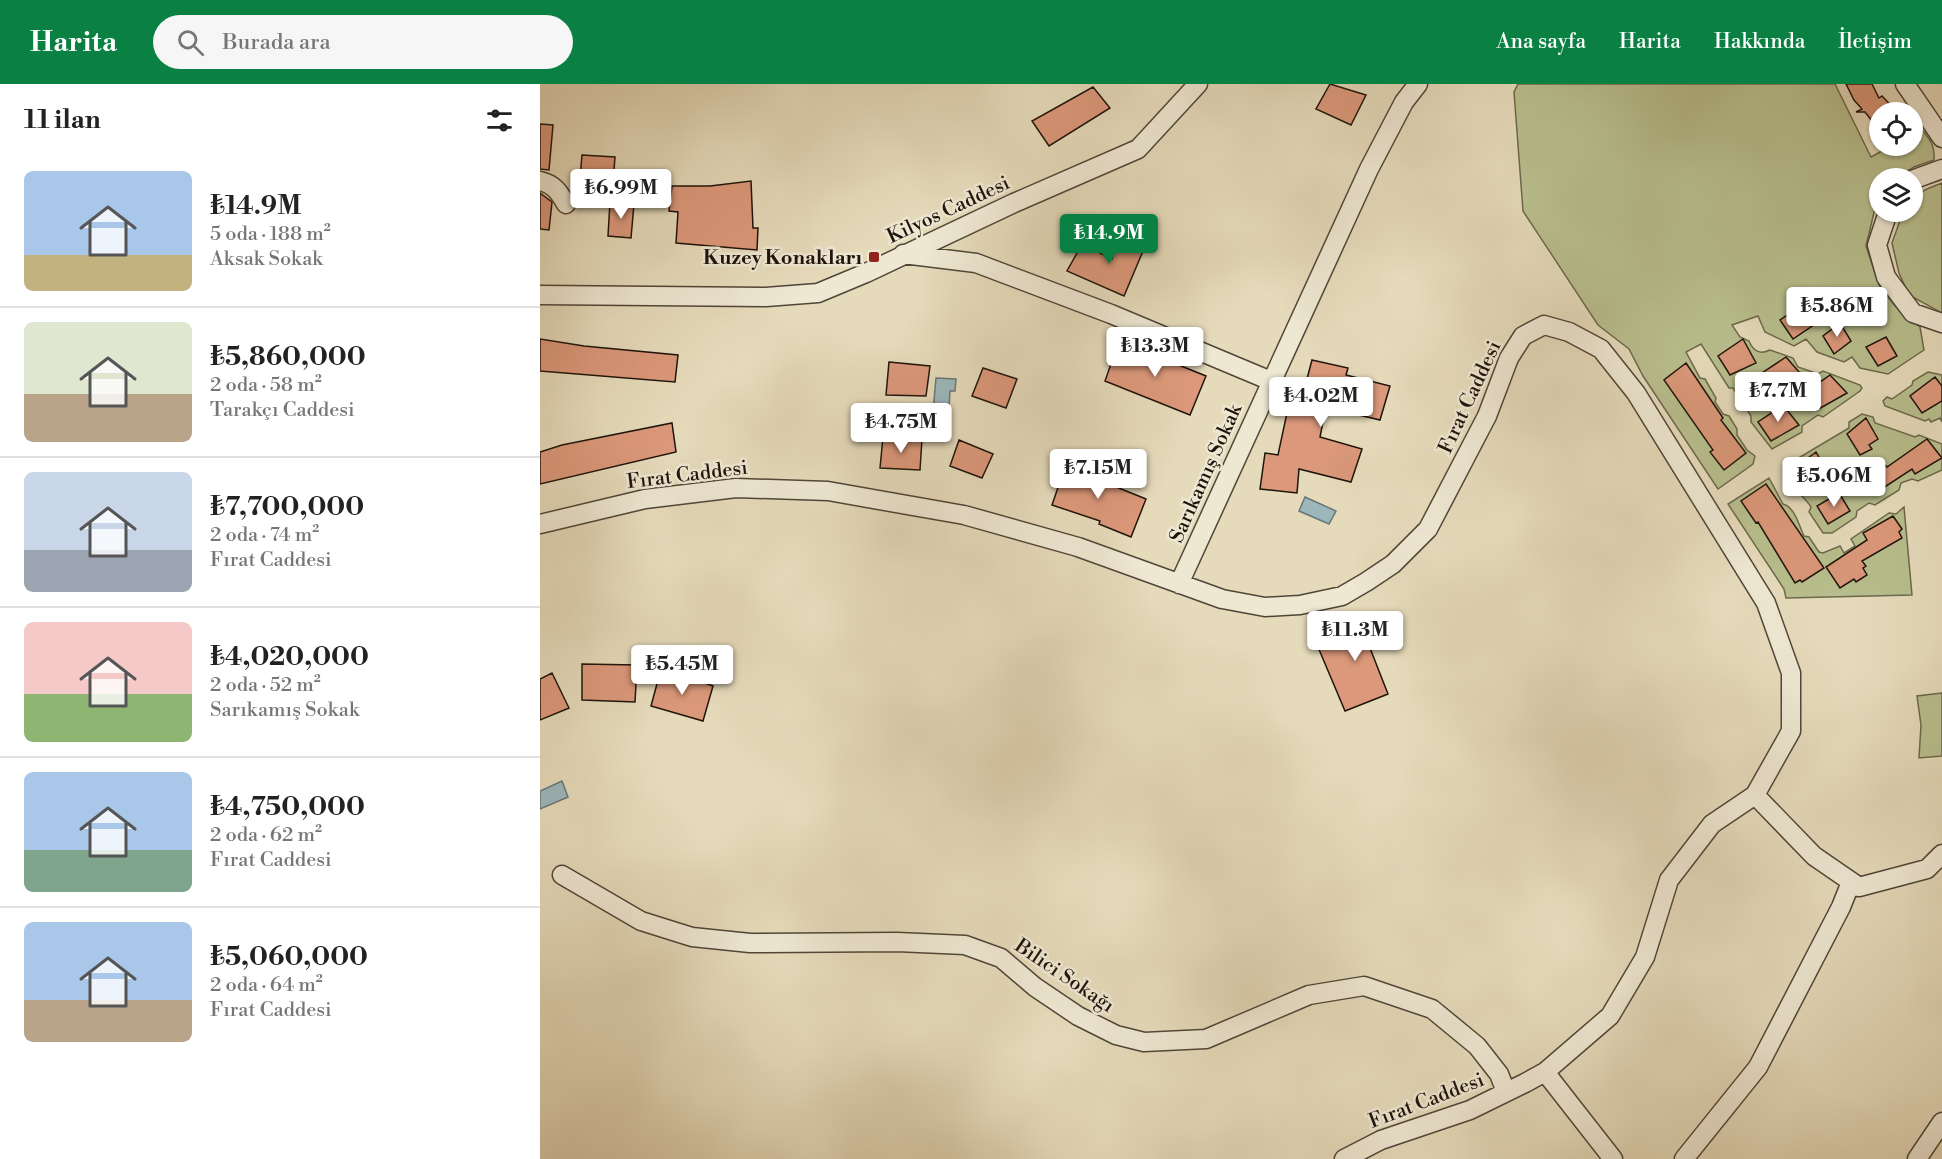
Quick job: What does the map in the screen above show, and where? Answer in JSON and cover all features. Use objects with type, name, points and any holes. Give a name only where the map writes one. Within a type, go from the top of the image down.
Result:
[{"type":"street","name":"Kilyos Caddesi","points":[[540,295],[766,297],[818,293],[1138,149],[1198,84]]},
{"type":"street","name":"Sarıkamış Sokak","points":[[1179,584],[1369,169],[1404,102],[1418,84]]},
{"type":"street","points":[[1905,84],[1942,138]]},
{"type":"street","points":[[1923,176],[1942,169]]},
{"type":"street","points":[[540,181],[558,190],[566,204]]},
{"type":"street","points":[[1885,222],[1877,245],[1886,277],[1913,313],[1942,322]]},
{"type":"street","points":[[903,254],[976,263],[1112,314],[1271,381]]},
{"type":"street","name":"Fırat Caddesi","points":[[540,524],[645,499],[736,488],[828,491],[964,515],[1078,546],[1222,599],[1265,606],[1300,605],[1342,596],[1366,582],[1393,564],[1428,530],[1487,416],[1509,358],[1523,336],[1544,325],[1569,332],[1601,349],[1636,393],[1766,603],[1791,673],[1791,731],[1755,795],[1712,824],[1669,880],[1645,957],[1610,1016],[1545,1072],[1470,1110],[1381,1140],[1344,1159]]},
{"type":"street","points":[[1755,795],[1814,856],[1858,887],[1927,869],[1942,855]]},
{"type":"street","name":"Bilici Sokağı","points":[[562,875],[641,921],[692,937],[750,943],[897,942],[965,945],[1001,958],[1035,987],[1078,1016],[1116,1035],[1144,1042],[1206,1039],[1309,995],[1364,986],[1432,1009],[1477,1046],[1499,1074],[1506,1092]]},
{"type":"street","points":[[1684,1159],[1758,1067],[1841,907],[1851,882]]},
{"type":"street","points":[[1545,1072],[1613,1159]]},
{"type":"street","points":[[1917,1159],[1942,1122]]},
{"type":"green space","points":[[1518,84],[1835,84],[1869,156],[1923,156],[1923,131],[1934,150],[1934,160],[1912,168],[1869,168],[1869,222],[1872,222],[1866,246],[1879,285],[1895,306],[1920,327],[1924,350],[1888,374],[1860,368],[1852,357],[1844,362],[1817,352],[1806,339],[1794,346],[1765,332],[1758,316],[1732,325],[1740,337],[1749,341],[1757,351],[1770,350],[1793,358],[1798,367],[1818,374],[1823,371],[1860,385],[1862,388],[1823,417],[1818,415],[1802,426],[1802,432],[1772,449],[1751,422],[1751,416],[1733,388],[1729,388],[1701,344],[1686,352],[1700,378],[1705,379],[1716,398],[1715,402],[1723,414],[1729,416],[1737,429],[1737,435],[1747,450],[1755,456],[1753,464],[1718,489],[1643,376],[1629,349],[1598,325],[1523,211],[1514,92]]},
{"type":"green space","points":[[1942,183],[1942,313],[1909,295],[1899,273],[1892,243],[1899,222],[1923,222],[1923,191]]},
{"type":"green space","points":[[1928,372],[1942,375],[1942,422],[1940,418],[1931,422],[1929,419],[1925,421],[1885,406],[1883,401],[1887,397],[1892,399],[1912,385],[1913,381]]},
{"type":"green space","points":[[1862,414],[1873,417],[1875,423],[1942,444],[1942,470],[1918,481],[1912,479],[1901,483],[1899,490],[1875,505],[1869,503],[1857,511],[1856,517],[1832,533],[1823,533],[1809,512],[1811,507],[1808,502],[1787,478],[1785,466],[1849,428],[1849,422]]},
{"type":"green space","points":[[1769,478],[1783,504],[1794,513],[1804,536],[1809,537],[1819,552],[1823,553],[1840,546],[1844,553],[1855,546],[1851,539],[1889,513],[1896,514],[1904,507],[1912,595],[1786,598],[1784,589],[1728,504]]},
{"type":"green space","points":[[1942,693],[1942,756],[1919,758],[1921,725],[1917,696]]},
{"type":"water","points":[[936,378],[956,379],[955,391],[950,391],[948,425],[932,423]]},
{"type":"water","points":[[1305,497],[1336,511],[1329,524],[1299,511]]},
{"type":"water","points":[[562,781],[568,797],[540,809],[540,791]]},
{"type":"building","points":[[1330,84],[1366,95],[1351,125],[1316,109]]},
{"type":"building","points":[[1846,84],[1872,84],[1879,98],[1882,96],[1888,102],[1869,102],[1869,117],[1865,112],[1856,112],[1862,109],[1854,100]]},
{"type":"building","points":[[1093,87],[1110,108],[1049,146],[1032,121]]},
{"type":"building","points":[[540,124],[553,125],[549,170],[540,169]]},
{"type":"building","points":[[582,155],[615,157],[612,194],[579,191]]},
{"type":"building","points":[[751,181],[753,228],[758,228],[757,250],[676,243],[678,212],[669,211],[672,186],[710,186]]},
{"type":"building","points":[[540,193],[552,202],[549,230],[540,229]]},
{"type":"building","points":[[610,202],[634,204],[631,238],[608,236]]},
{"type":"building","points":[[1120,234],[1146,244],[1124,296],[1067,271],[1082,244],[1112,259]]},
{"type":"building","points":[[1804,304],[1818,322],[1793,339],[1780,320]]},
{"type":"building","points":[[1840,323],[1851,341],[1834,354],[1823,336]]},
{"type":"building","points":[[1886,337],[1897,356],[1878,366],[1866,347]]},
{"type":"building","points":[[540,339],[584,346],[678,355],[675,382],[540,371]]},
{"type":"building","points":[[1743,339],[1756,363],[1730,375],[1718,356]]},
{"type":"building","points":[[1119,341],[1206,376],[1190,415],[1105,381]]},
{"type":"building","points":[[1786,357],[1799,372],[1770,391],[1759,375]]},
{"type":"building","points":[[1312,360],[1348,368],[1346,375],[1390,386],[1380,420],[1326,407],[1320,437],[1362,449],[1351,482],[1299,469],[1297,493],[1260,489],[1265,453],[1278,455],[1288,408],[1299,409]]},
{"type":"building","points":[[889,362],[930,366],[926,396],[886,395]]},
{"type":"building","points":[[1686,363],[1723,418],[1721,420],[1746,453],[1724,470],[1710,452],[1713,450],[1664,380]]},
{"type":"building","points":[[983,368],[1017,379],[1006,408],[972,396]]},
{"type":"building","points":[[1830,375],[1847,393],[1817,410],[1805,393]]},
{"type":"building","points":[[1935,377],[1942,386],[1942,401],[1922,413],[1910,396]]},
{"type":"building","points":[[1783,405],[1799,425],[1771,441],[1758,422]]},
{"type":"building","points":[[1866,418],[1878,439],[1869,445],[1872,449],[1860,455],[1847,434]]},
{"type":"building","points":[[672,423],[676,452],[540,484],[540,452],[562,445]]},
{"type":"building","points":[[883,437],[922,439],[920,470],[880,468]]},
{"type":"building","points":[[1927,439],[1942,458],[1915,474],[1912,469],[1874,494],[1861,479],[1884,464],[1887,467]]},
{"type":"building","points":[[959,440],[993,454],[982,478],[950,466]]},
{"type":"building","points":[[1816,452],[1828,473],[1802,486],[1792,470]]},
{"type":"building","points":[[1066,464],[1101,475],[1099,480],[1146,499],[1131,537],[1099,524],[1100,521],[1052,505]]},
{"type":"building","points":[[1766,484],[1824,568],[1802,582],[1800,580],[1795,583],[1758,522],[1756,523],[1741,501]]},
{"type":"building","points":[[1839,493],[1850,511],[1828,524],[1817,506]]},
{"type":"building","points":[[1893,516],[1902,529],[1899,532],[1902,538],[1862,561],[1866,566],[1863,568],[1867,575],[1856,582],[1854,579],[1840,588],[1826,567],[1867,540],[1863,533]]},
{"type":"building","points":[[1376,614],[1387,643],[1370,648],[1388,694],[1345,711],[1315,640]]},
{"type":"building","points":[[582,664],[637,665],[635,702],[582,700]]},
{"type":"building","points":[[661,669],[691,681],[692,678],[713,686],[703,721],[651,706]]},
{"type":"building","points":[[552,673],[569,708],[540,720],[540,679]]},
{"type":"place","name":"Kuzey Konakları","points":[[874,257]]}]
